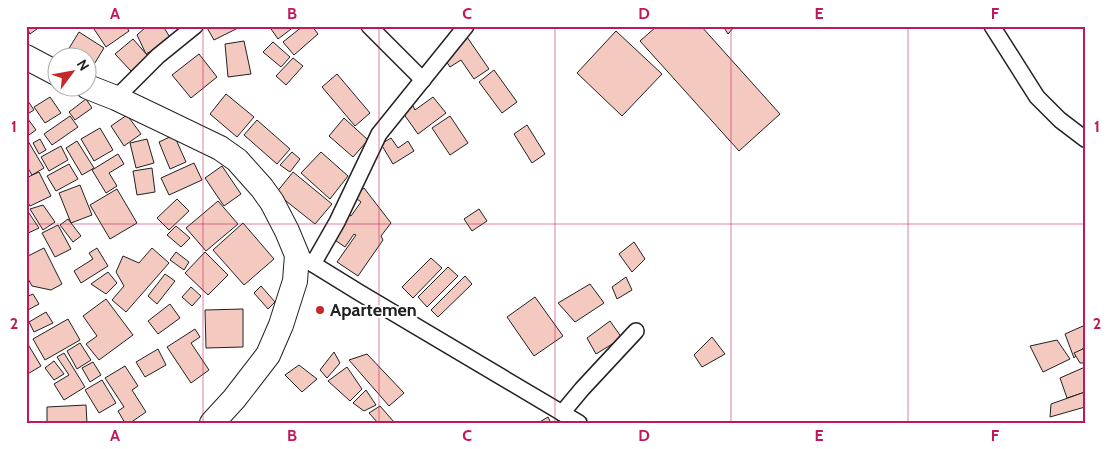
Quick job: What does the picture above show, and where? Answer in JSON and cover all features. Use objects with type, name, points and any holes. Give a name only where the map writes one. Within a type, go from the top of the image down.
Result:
[{"type":"main road","points":[[26,57],[48,69]]},
{"type":"main road","points":[[98,91],[220,148],[237,160],[272,202],[287,231],[305,259],[294,282],[281,325],[268,354],[234,399],[212,423]]},
{"type":"street","points":[[116,98],[158,56],[194,26]]},
{"type":"street","points":[[369,26],[423,80]]},
{"type":"street","points":[[466,26],[379,134],[337,222],[305,259],[579,423]]},
{"type":"street","points":[[992,26],[1037,97],[1060,120],[1085,139]]},
{"type":"street","points":[[562,413],[636,331]]},
{"type":"building","points":[[26,26],[41,26],[30,34]]},
{"type":"building","points":[[98,26],[126,26],[129,31],[106,47],[94,29]]},
{"type":"building","points":[[147,26],[163,26],[171,39],[146,54],[137,35]]},
{"type":"building","points":[[206,26],[238,26],[238,28],[214,40]]},
{"type":"building","points":[[269,26],[295,26],[278,39]]},
{"type":"building","points":[[303,26],[312,26],[318,34],[294,55],[283,42]]},
{"type":"building","points":[[657,26],[701,26],[780,114],[739,151],[640,41]]},
{"type":"building","points":[[723,26],[735,26],[728,34]]},
{"type":"building","points":[[616,31],[662,74],[622,116],[577,73]]},
{"type":"building","points":[[79,32],[104,48],[98,58],[98,48],[69,48]]},
{"type":"building","points":[[467,37],[489,69],[474,79],[461,60],[450,67],[442,55]]},
{"type":"building","points":[[133,39],[148,56],[131,71],[115,54]]},
{"type":"building","points":[[244,41],[251,74],[228,77],[225,44]]},
{"type":"building","points":[[273,42],[290,57],[281,67],[263,52]]},
{"type":"building","points":[[199,54],[217,77],[191,98],[172,75]]},
{"type":"building","points":[[293,58],[303,66],[286,85],[276,76]]},
{"type":"building","points":[[494,70],[517,102],[502,113],[479,82]]},
{"type":"building","points":[[337,74],[370,113],[355,126],[322,87]]},
{"type":"building","points":[[226,94],[254,117],[237,137],[210,114]]},
{"type":"building","points":[[433,97],[446,113],[418,134],[403,113],[413,106],[415,110]]},
{"type":"building","points":[[26,98],[34,110],[26,115]]},
{"type":"building","points":[[51,98],[61,113],[45,123],[34,107]]},
{"type":"building","points":[[86,99],[92,108],[75,120],[69,112]]},
{"type":"building","points":[[127,115],[141,134],[124,146],[111,126]]},
{"type":"building","points":[[70,116],[78,127],[52,145],[44,134]]},
{"type":"building","points":[[450,116],[468,143],[450,155],[432,128]]},
{"type":"building","points":[[344,118],[368,140],[353,157],[329,136]]},
{"type":"building","points":[[28,119],[36,130],[26,137],[26,120]]},
{"type":"building","points":[[257,120],[290,149],[277,164],[244,135]]},
{"type":"building","points":[[527,125],[545,154],[532,163],[514,134]]},
{"type":"building","points":[[100,128],[113,150],[94,161],[81,139]]},
{"type":"building","points":[[174,135],[186,162],[170,169],[159,142]]},
{"type":"building","points":[[391,138],[398,148],[408,141],[414,151],[393,164],[381,144]]},
{"type":"building","points":[[40,139],[46,150],[39,154],[33,143]]},
{"type":"building","points":[[147,139],[154,163],[136,168],[130,143]]},
{"type":"building","points":[[26,141],[28,141],[44,168],[32,175],[26,165]]},
{"type":"building","points":[[77,141],[94,168],[82,175],[66,148]]},
{"type":"building","points":[[61,146],[68,160],[49,171],[41,157]]},
{"type":"building","points":[[292,152],[300,159],[290,172],[280,165]]},
{"type":"building","points":[[321,152],[348,176],[330,199],[301,173]]},
{"type":"building","points":[[118,154],[124,164],[109,173],[117,186],[106,193],[92,170]]},
{"type":"building","points":[[194,163],[202,180],[169,195],[161,178]]},
{"type":"building","points":[[69,164],[78,179],[56,191],[47,176]]},
{"type":"building","points":[[222,166],[241,194],[224,206],[205,178]]},
{"type":"building","points":[[152,168],[155,192],[137,195],[133,171]]},
{"type":"building","points":[[39,172],[51,196],[30,206],[26,199],[26,178]]},
{"type":"building","points":[[293,172],[332,204],[315,224],[276,193]]},
{"type":"building","points":[[80,185],[92,215],[71,223],[59,193]]},
{"type":"building","points":[[364,188],[391,223],[381,236],[383,240],[358,276],[337,262],[356,235],[354,234],[345,247],[329,236],[345,212],[351,216],[361,202],[353,196]]},
{"type":"building","points":[[117,189],[137,223],[110,239],[90,205]]},
{"type":"building","points":[[177,199],[189,211],[169,230],[157,218]]},
{"type":"building","points":[[218,201],[238,224],[206,251],[186,228]]},
{"type":"building","points":[[43,205],[55,222],[43,230],[30,209]]},
{"type":"building","points":[[479,209],[487,221],[472,231],[464,219]]},
{"type":"building","points":[[26,210],[39,228],[26,234]]},
{"type":"building","points":[[68,219],[81,236],[73,242],[60,225]]},
{"type":"building","points":[[243,223],[274,259],[244,285],[213,250]]},
{"type":"building","points":[[58,225],[71,249],[55,257],[42,233]]},
{"type":"building","points":[[176,226],[190,238],[181,247],[167,235]]},
{"type":"building","points":[[634,242],[645,259],[632,272],[619,254]]},
{"type":"building","points":[[44,248],[62,284],[51,290],[32,286],[26,275],[26,257]]},
{"type":"building","points":[[97,248],[108,266],[81,283],[74,271],[93,259],[89,253]]},
{"type":"building","points":[[152,248],[169,263],[126,312],[112,300],[124,286],[116,272],[123,256],[139,263]]},
{"type":"building","points":[[176,252],[189,262],[184,270],[170,260]]},
{"type":"building","points":[[205,252],[228,275],[208,295],[185,273]]},
{"type":"building","points":[[431,258],[442,268],[413,298],[402,287]]},
{"type":"building","points":[[448,267],[458,276],[427,307],[418,297]]},
{"type":"building","points":[[108,272],[117,283],[106,294],[91,284]]},
{"type":"building","points":[[165,274],[175,281],[157,304],[148,296]]},
{"type":"building","points":[[465,276],[472,284],[438,317],[431,310]]},
{"type":"building","points":[[626,277],[632,290],[617,299],[612,287]]},
{"type":"building","points":[[590,284],[604,303],[575,322],[558,303]]},
{"type":"building","points":[[261,286],[275,302],[268,309],[254,293]]},
{"type":"building","points":[[191,287],[201,296],[192,306],[182,297]]},
{"type":"building","points":[[33,294],[39,304],[26,311],[26,297]]},
{"type":"building","points":[[535,297],[563,336],[534,356],[507,317]]},
{"type":"building","points":[[106,299],[133,335],[99,360],[86,344],[97,336],[83,316]]},
{"type":"building","points":[[170,304],[180,318],[158,334],[148,321]]},
{"type":"building","points":[[243,309],[243,347],[206,348],[205,310]]},
{"type":"building","points":[[46,312],[53,323],[34,332],[29,322]]},
{"type":"building","points":[[68,319],[80,340],[45,360],[33,339]]},
{"type":"building","points":[[610,321],[622,338],[596,354],[587,338]]},
{"type":"building","points":[[1083,326],[1085,330],[1085,346],[1074,358],[1065,334]]},
{"type":"building","points":[[195,329],[200,337],[191,343],[209,370],[191,383],[167,347]]},
{"type":"building","points":[[712,337],[725,354],[702,367],[694,355]]},
{"type":"building","points":[[1057,340],[1070,359],[1043,372],[1030,346]]},
{"type":"building","points":[[26,341],[41,366],[26,375]]},
{"type":"building","points":[[80,343],[91,360],[77,369],[67,351]]},
{"type":"building","points":[[1085,348],[1085,363],[1080,363],[1074,353]]},
{"type":"building","points":[[158,349],[166,365],[145,377],[136,362]]},
{"type":"building","points":[[334,352],[340,363],[327,378],[320,370]]},
{"type":"building","points":[[64,353],[85,387],[64,400],[54,384],[69,375],[57,357]]},
{"type":"building","points":[[367,354],[404,393],[389,406],[349,360]]},
{"type":"building","points":[[54,361],[64,374],[54,380],[45,368]]},
{"type":"building","points":[[93,362],[101,375],[90,382],[82,368]]},
{"type":"building","points":[[299,365],[317,379],[302,392],[285,375]]},
{"type":"building","points":[[125,366],[138,386],[132,390],[146,412],[130,423],[125,423],[118,411],[124,407],[105,378]]},
{"type":"building","points":[[347,367],[362,389],[350,401],[328,381]]},
{"type":"building","points":[[1085,367],[1085,392],[1067,398],[1060,378]]},
{"type":"building","points":[[102,380],[116,403],[99,413],[85,390]]},
{"type":"building","points":[[366,390],[376,405],[364,411],[353,403]]},
{"type":"building","points":[[1085,392],[1085,407],[1050,417],[1051,404]]},
{"type":"building","points":[[86,405],[87,423],[47,423],[47,407]]},
{"type":"building","points":[[380,406],[394,422],[378,423],[369,413]]},
{"type":"building","points":[[548,417],[551,423],[538,423]]},
{"type":"place","name":"Apartemen","points":[[320,310]]}]
